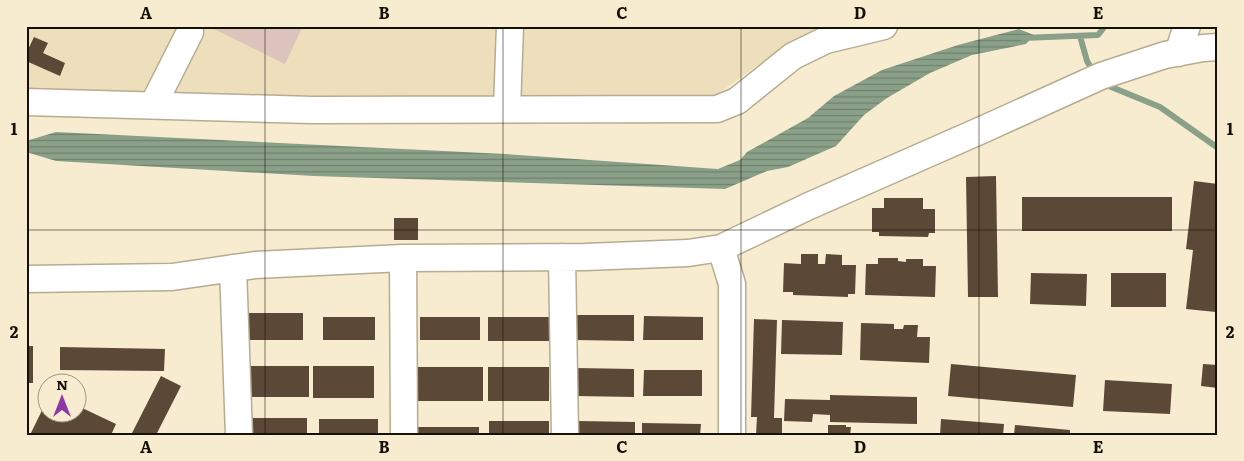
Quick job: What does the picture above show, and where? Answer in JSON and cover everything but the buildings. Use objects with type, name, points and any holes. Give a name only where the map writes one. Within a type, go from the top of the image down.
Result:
[{"type":"street","points":[[507,109],[510,26]]},
{"type":"street","points":[[26,102],[312,110],[717,109],[737,101],[793,56],[826,40],[884,26]]},
{"type":"street","points":[[1178,53],[1187,26]]},
{"type":"street","points":[[152,105],[190,32]]},
{"type":"street","points":[[26,279],[172,277],[255,265],[403,258],[562,257],[688,253],[721,248],[810,206],[1097,78],[1165,55],[1218,47]]},
{"type":"street","points":[[721,248],[732,284],[732,435]]},
{"type":"street","points":[[562,257],[565,435]]},
{"type":"street","points":[[403,258],[404,435]]},
{"type":"street","points":[[233,268],[239,435]]},
{"type":"shaded area","points":[[26,26],[833,26],[793,43],[752,69],[711,99],[181,96],[26,91]]},
{"type":"shaded area","points":[[208,26],[303,26],[285,64]]},
{"type":"shaded area","points":[[1019,29],[1034,35],[1026,44],[972,55],[930,73],[887,98],[864,115],[836,146],[788,167],[767,171],[725,189],[314,176],[56,161],[26,152],[26,141],[56,132],[505,154],[718,169],[740,160],[747,152],[808,118],[834,96],[882,70],[958,45]]},
{"type":"waterway","points":[[1023,38],[1098,35],[1105,26]]},
{"type":"waterway","points":[[1080,36],[1087,61],[1094,73]]},
{"type":"waterway","points":[[1104,84],[1160,107],[1218,148]]}]
